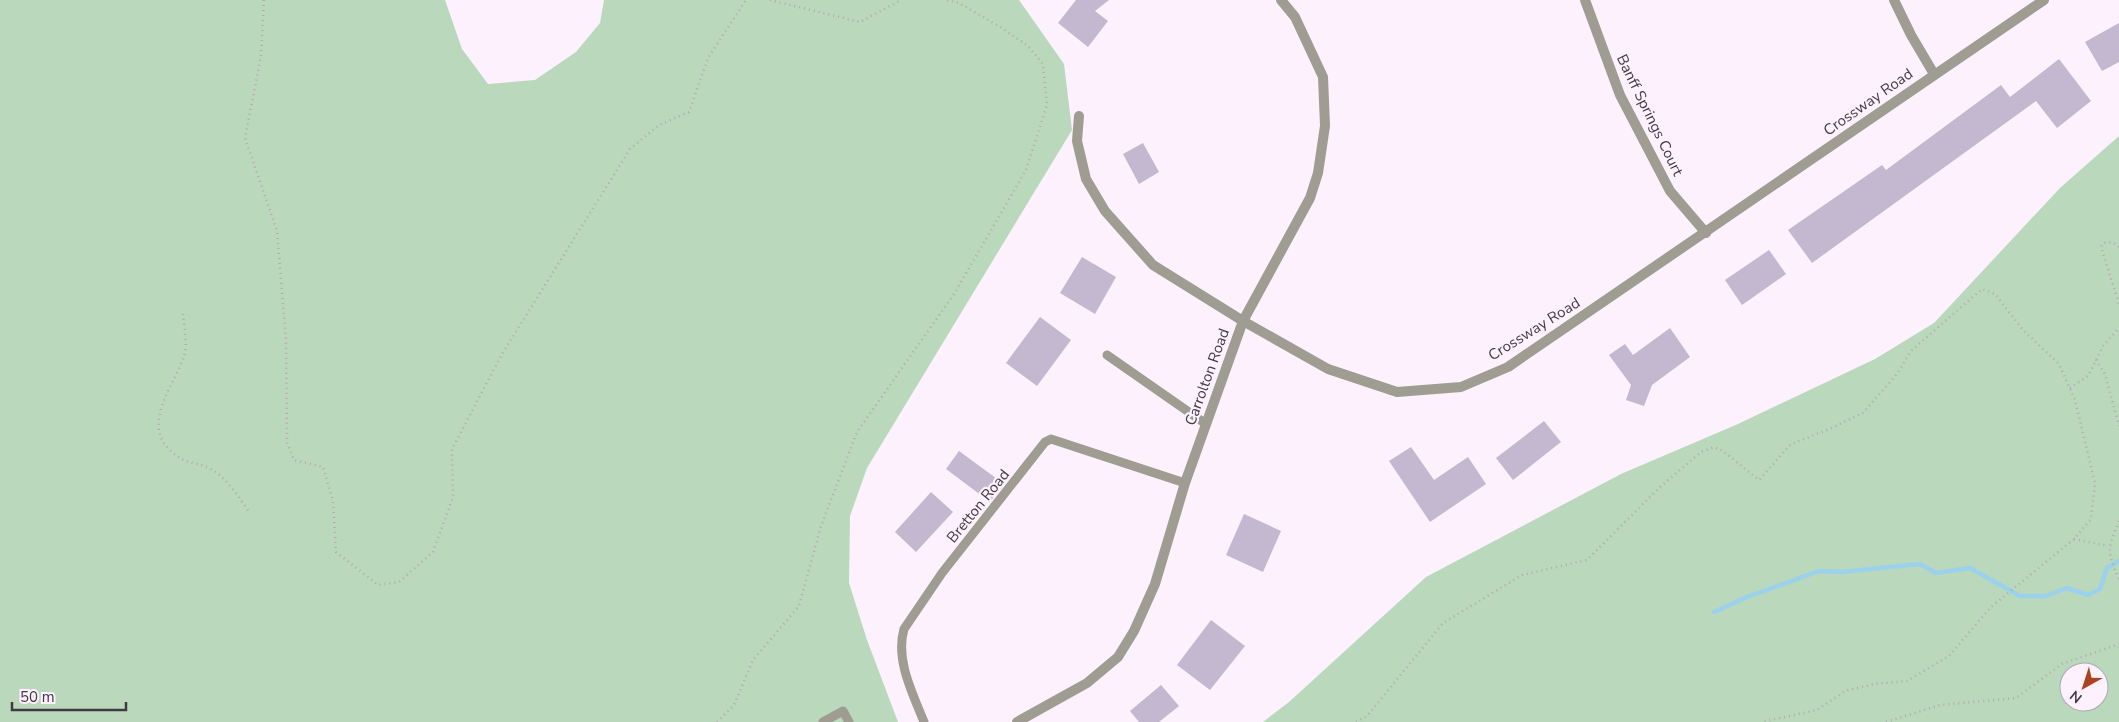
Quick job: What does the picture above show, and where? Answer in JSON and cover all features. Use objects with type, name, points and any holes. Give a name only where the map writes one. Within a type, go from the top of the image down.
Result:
[{"type":"street","name":"Carrolton Road","points":[[1017,722],[1088,683],[1118,656],[1134,631],[1155,584],[1185,483],[1243,321],[1310,198],[1318,173],[1325,126],[1323,76],[1295,17],[1281,0]]},
{"type":"street","name":"Banff Springs Court","points":[[1585,0],[1620,95],[1670,191],[1706,233]]},
{"type":"street","points":[[1894,0],[1911,35],[1934,74]]},
{"type":"street","name":"Crossway Road","points":[[1079,116],[1076,141],[1086,179],[1105,211],[1153,265],[1243,321],[1328,370],[1397,392],[1461,387],[1508,367],[2044,0]]},
{"type":"lane","points":[[1107,355],[1206,424]]},
{"type":"lane","name":"Bretton Road","points":[[924,722],[904,665],[901,639],[904,629],[953,558],[1045,442],[1051,439],[1185,483]]},
{"type":"lane","points":[[823,722],[843,711],[849,722]]},
{"type":"path","points":[[264,0],[261,56],[246,138],[277,231],[286,340],[286,443],[294,460],[323,467],[334,502],[336,552],[378,585],[399,582],[433,552],[453,497],[452,449],[502,354],[630,149],[659,125],[689,112],[708,58],[746,0]]},
{"type":"path","points":[[770,0],[860,22],[901,0]]},
{"type":"path","points":[[717,722],[734,705],[754,660],[799,606],[820,526],[857,432],[959,286],[1026,170],[1047,106],[1043,64],[1028,46],[1002,28],[959,3],[946,0]]},
{"type":"path","points":[[2119,246],[2107,242],[2103,243],[2100,247],[2119,304]]},
{"type":"path","points":[[1356,722],[1367,716],[1443,623],[1522,574],[1587,560],[1660,487],[1701,452],[1714,447],[1723,451],[1759,480],[1791,444],[1863,413],[1897,374],[1911,351],[1982,290],[1995,294],[2023,330],[2059,364],[2070,388],[2075,400],[2096,483],[2091,519],[2074,539],[1991,607],[1948,656],[1907,681],[1875,684],[1845,691],[1816,710],[1762,722]]},
{"type":"path","points":[[183,314],[185,354],[163,402],[158,428],[166,447],[181,461],[209,468],[228,484],[250,513]]},
{"type":"path","points":[[2070,388],[2088,376],[2103,346],[2119,328]]},
{"type":"path","points":[[2096,360],[2105,374],[2119,426]]},
{"type":"path","points":[[2119,520],[2108,546],[2119,579]]},
{"type":"path","points":[[2074,539],[2108,546]]},
{"type":"path","points":[[1886,722],[1940,705],[2016,698],[2062,664],[2119,644]]},
{"type":"green space","points":[[0,0],[445,0],[462,49],[488,84],[535,80],[576,52],[600,23],[604,0],[1019,0],[1064,64],[1072,130],[867,468],[850,516],[849,583],[867,640],[898,722],[0,722]]},
{"type":"green space","points":[[2119,136],[2119,722],[1263,722],[1289,702],[1426,577],[1621,474],[1738,424],[1875,359],[1934,323],[2060,188]]},
{"type":"building","points":[[1076,0],[1109,0],[1095,11],[1108,21],[1088,47],[1058,23]]},
{"type":"building","points":[[2119,23],[2119,62],[2102,71],[2085,42]]},
{"type":"building","points":[[2059,59],[2091,101],[2057,128],[2036,101],[1812,263],[1788,230],[1882,165],[1886,170],[2001,85],[2010,97]]},
{"type":"building","points":[[1143,143],[1159,172],[1139,184],[1123,154]]},
{"type":"building","points":[[1769,250],[1786,274],[1742,305],[1725,280]]},
{"type":"building","points":[[1082,257],[1116,277],[1095,314],[1060,293]]},
{"type":"building","points":[[1040,317],[1071,340],[1037,386],[1006,363]]},
{"type":"building","points":[[1670,328],[1690,357],[1652,385],[1644,406],[1626,400],[1631,385],[1609,355],[1625,344],[1633,355]]},
{"type":"building","points":[[1544,421],[1561,442],[1513,480],[1496,458]]},
{"type":"building","points":[[1411,447],[1434,480],[1468,457],[1486,484],[1430,522],[1389,461]]},
{"type":"building","points":[[959,451],[1004,484],[990,502],[946,469]]},
{"type":"building","points":[[931,492],[953,512],[916,552],[895,532]]},
{"type":"building","points":[[1244,514],[1281,531],[1263,572],[1226,555]]},
{"type":"building","points":[[1211,620],[1245,646],[1210,690],[1177,665]]},
{"type":"building","points":[[1161,685],[1179,706],[1159,722],[1139,722],[1130,711]]},
{"type":"waterway","points":[[1714,612],[1747,597],[1819,571],[1841,572],[1920,564],[1936,573],[1970,568],[2020,596],[2046,596],[2067,588],[2088,595],[2100,589],[2107,568],[2119,561]]}]
